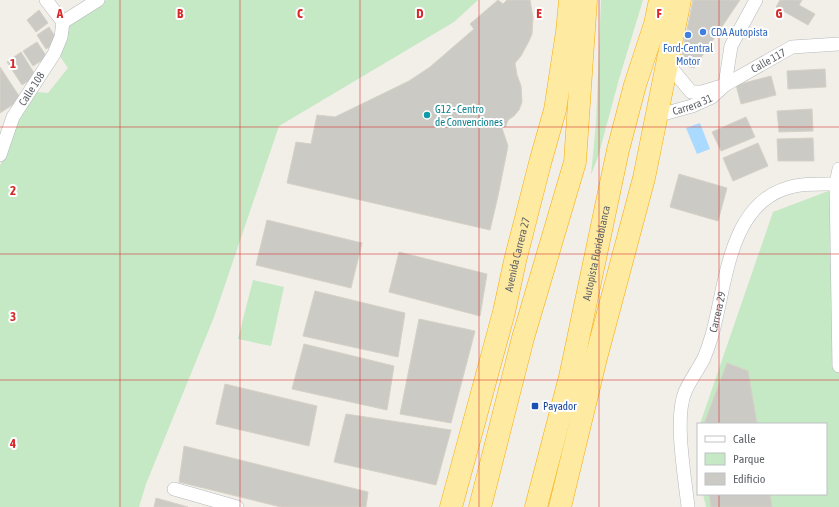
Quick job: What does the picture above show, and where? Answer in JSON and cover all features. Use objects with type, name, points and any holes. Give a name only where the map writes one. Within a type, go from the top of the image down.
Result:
[{"type":"highway","name":"Avenida Carrera 27","points":[[451,507],[504,312],[515,261],[555,110],[567,32],[570,0]]},
{"type":"highway","points":[[480,507],[523,338],[575,162],[586,0]]},
{"type":"highway","name":"Autopista Floridablanca","points":[[536,507],[570,377],[618,150],[636,85],[656,24],[660,0]]},
{"type":"highway","points":[[560,507],[596,358],[644,178],[680,0]]},
{"type":"highway","points":[[504,312],[536,236],[575,162]]},
{"type":"highway","points":[[587,295],[591,340],[596,358]]},
{"type":"street","points":[[46,0],[63,22],[98,0]]},
{"type":"street","points":[[725,85],[731,46],[756,0]]},
{"type":"street","name":"Calle 108","points":[[0,155],[13,118],[54,54],[60,38],[63,22]]},
{"type":"street","name":"Calle 117","points":[[725,85],[792,47],[839,44]]},
{"type":"street","name":"Carrera 31","points":[[668,64],[692,92],[702,92],[725,85]]},
{"type":"street","name":"Carrera 31","points":[[656,116],[692,106],[712,97],[725,85]]},
{"type":"street","points":[[0,125],[13,118]]},
{"type":"street","points":[[839,168],[837,186],[839,366]]},
{"type":"street","name":"Carrera 29","points":[[688,507],[680,420],[685,393],[705,357],[712,335],[733,248],[748,217],[765,199],[784,189],[803,185],[837,186]]},
{"type":"street","points":[[174,489],[237,507]]},
{"type":"green space","points":[[106,0],[478,0],[454,22],[279,126],[214,317],[146,484],[139,507],[0,507],[0,166],[13,128],[36,92],[48,93],[68,68],[59,55],[68,24]]},
{"type":"green space","points":[[601,0],[643,0],[619,79],[598,157],[591,175],[596,123]]},
{"type":"green space","points":[[839,187],[839,507],[706,507],[703,495],[827,495],[827,423],[700,423],[773,212]]},
{"type":"green space","points":[[253,280],[284,287],[271,346],[238,339]]},
{"type":"water","points":[[700,123],[710,149],[697,154],[686,128]]},
{"type":"building","name":"G12 - Centro de Convenciones","points":[[498,0],[503,4],[507,0],[530,0],[533,18],[532,34],[521,56],[515,63],[521,86],[522,102],[519,110],[508,120],[506,126],[502,128],[508,146],[490,230],[287,183],[296,142],[311,144],[317,115],[335,117],[409,81],[430,67],[474,29],[470,24]]},
{"type":"building","name":"CDA Autopista","points":[[693,0],[740,0],[694,68],[680,64]]},
{"type":"building","points":[[780,0],[802,0],[799,5],[815,14],[808,25],[776,7]]},
{"type":"building","points":[[39,10],[48,23],[36,32],[27,20]]},
{"type":"building","points":[[49,27],[58,41],[46,49],[37,35]]},
{"type":"building","points":[[37,42],[47,57],[33,66],[23,51]]},
{"type":"building","points":[[21,52],[36,76],[22,85],[7,62]]},
{"type":"building","points":[[0,67],[21,99],[0,113]]},
{"type":"building","points":[[825,69],[826,87],[788,89],[787,71]]},
{"type":"building","points":[[771,76],[776,95],[741,104],[736,85]]},
{"type":"building","points":[[812,109],[813,131],[779,132],[777,111]]},
{"type":"building","points":[[746,117],[755,137],[721,151],[712,132]]},
{"type":"building","points":[[813,138],[814,161],[778,161],[777,139]]},
{"type":"building","points":[[758,143],[768,166],[733,181],[723,158]]},
{"type":"building","points":[[679,174],[727,188],[718,221],[670,207]]},
{"type":"building","points":[[267,220],[362,243],[351,288],[256,265]]},
{"type":"building","points":[[399,252],[487,274],[480,316],[389,292]]},
{"type":"building","points":[[315,291],[405,313],[398,357],[303,336]]},
{"type":"building","points":[[419,319],[475,331],[451,423],[400,414]]},
{"type":"building","points":[[304,344],[394,366],[387,410],[292,389]]},
{"type":"building","points":[[727,363],[748,371],[757,423],[704,423]]},
{"type":"building","points":[[225,384],[317,406],[309,446],[216,424]]},
{"type":"building","points":[[346,414],[451,430],[436,485],[334,462]]},
{"type":"building","points":[[184,446],[368,492],[366,507],[281,507],[179,482]]},
{"type":"building","points":[[709,495],[770,495],[772,507],[711,507]]},
{"type":"building","points":[[156,498],[188,507],[154,507]]},
{"type":"place","name":"CDA Autopista","points":[[703,32]]},
{"type":"place","name":"Ford-Central Motor","points":[[688,35]]},
{"type":"place","name":"G12 - Centro de Convenciones","points":[[427,115]]},
{"type":"place","name":"Payador","points":[[535,406]]}]
